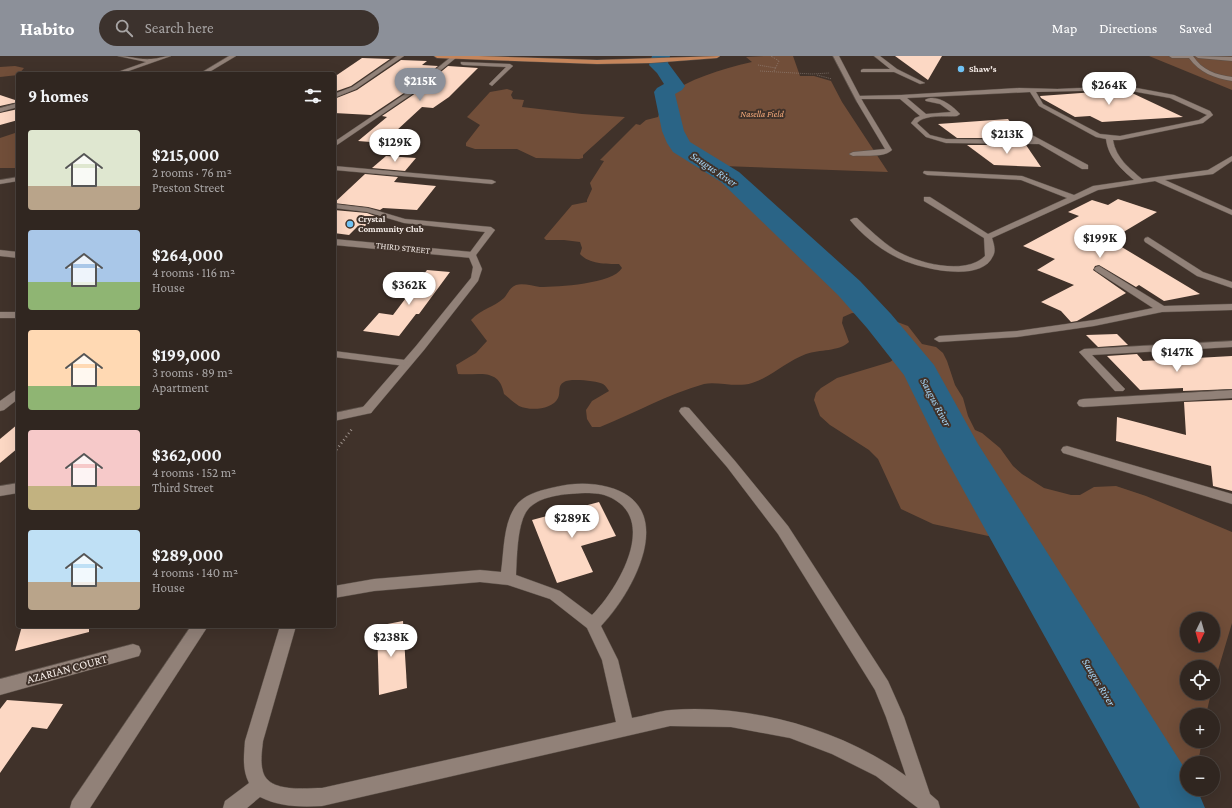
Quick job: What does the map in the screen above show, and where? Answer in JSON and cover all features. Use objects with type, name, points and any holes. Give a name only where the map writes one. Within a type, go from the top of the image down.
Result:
[{"type":"main road","points":[[436,56],[504,60],[544,59],[608,62],[651,61],[686,57],[717,56]]},
{"type":"street","points":[[121,56],[152,61]]},
{"type":"street","points":[[121,72],[168,56]]},
{"type":"street","points":[[205,72],[233,56]]},
{"type":"street","points":[[336,95],[354,88],[400,56]]},
{"type":"street","points":[[836,56],[859,100],[889,150],[885,152],[853,154]]},
{"type":"street","points":[[877,56],[895,70],[922,83]]},
{"type":"street","points":[[1172,56],[1191,57],[1207,74],[1220,78],[1232,79]]},
{"type":"street","points":[[1198,56],[1232,59]]},
{"type":"street","points":[[336,144],[410,93],[454,57]]},
{"type":"street","points":[[480,64],[485,59]]},
{"type":"street","points":[[499,65],[504,60]]},
{"type":"street","points":[[463,63],[510,67],[492,84]]},
{"type":"street","points":[[863,71],[895,70]]},
{"type":"street","points":[[859,100],[1032,90],[1126,88],[1174,97],[1210,114],[1200,122],[1120,138],[1110,138],[1096,135],[1047,108],[1038,101],[1032,90]]},
{"type":"street","points":[[917,96],[925,100],[942,102],[957,113],[955,115],[925,116],[916,120],[915,124],[928,136],[942,140],[1040,142]]},
{"type":"street","points":[[901,97],[925,116]]},
{"type":"street","points":[[0,110],[16,106]]},
{"type":"street","points":[[1019,130],[1085,167]]},
{"type":"street","points":[[336,134],[349,134]]},
{"type":"street","points":[[1110,138],[1110,146],[1113,154],[1123,167],[1140,181]]},
{"type":"street","points":[[988,237],[1099,188],[1210,172],[1232,158]]},
{"type":"street","points":[[336,168],[492,182]]},
{"type":"street","points":[[927,174],[1022,178],[1074,198]]},
{"type":"street","points":[[1156,179],[1232,213]]},
{"type":"street","points":[[0,182],[16,180]]},
{"type":"street","points":[[927,199],[988,237]]},
{"type":"street","points":[[336,206],[368,210],[404,221],[491,230],[472,255],[479,271],[475,279],[420,348],[405,363],[367,410],[336,417]]},
{"type":"street","points":[[854,220],[880,244],[898,256],[913,262],[936,267],[960,268],[977,266],[988,258],[990,253],[988,237]]},
{"type":"street","points":[[1148,240],[1200,274],[1232,285]]},
{"type":"street","name":"THIRD STREET","points":[[336,242],[472,255]]},
{"type":"street","points":[[0,253],[16,255]]},
{"type":"street","points":[[1099,269],[1162,309]]},
{"type":"street","points":[[939,339],[1017,334],[1086,324],[1162,309],[1232,307]]},
{"type":"street","points":[[0,315],[16,315]]},
{"type":"street","points":[[1119,389],[1084,352],[1232,344]]},
{"type":"street","points":[[336,354],[405,363]]},
{"type":"street","points":[[1083,403],[1232,394]]},
{"type":"street","points":[[0,407],[16,395]]},
{"type":"street","points":[[684,411],[731,464],[783,530],[882,686],[903,736],[927,804]]},
{"type":"street","points":[[1066,450],[1232,499]]},
{"type":"street","points":[[508,579],[516,524],[520,510],[526,503],[532,499],[562,490],[583,487],[598,488],[613,492],[625,500],[633,509],[638,520],[640,537],[635,560],[621,587],[604,614],[593,624]]},
{"type":"street","points":[[0,491],[16,488]]},
{"type":"street","points":[[336,592],[374,585],[480,576],[508,579],[555,595],[593,624],[610,660],[626,728]]},
{"type":"street","points":[[79,808],[199,628]]},
{"type":"street","points":[[287,628],[254,741],[252,769],[259,786],[266,791],[286,797],[322,797],[670,718],[731,719],[790,730],[837,747],[882,770],[927,804]]},
{"type":"street","name":"AZARIAN COURT","points":[[0,687],[133,651]]},
{"type":"street","points":[[232,808],[259,786]]},
{"type":"path","points":[[771,56],[779,61],[774,71]]},
{"type":"path","points":[[758,65],[776,68]]},
{"type":"path","points":[[760,71],[812,74],[846,73]]},
{"type":"path","points":[[812,74],[832,80]]},
{"type":"path","points":[[336,450],[367,410]]},
{"type":"green space","name":"Nasella Field","points":[[793,56],[800,76],[814,76],[831,81],[842,102],[888,172],[723,166],[761,203],[887,311],[892,320],[908,326],[922,344],[936,347],[943,353],[975,430],[982,433],[1000,448],[1013,466],[1022,474],[1044,488],[1071,495],[1080,495],[1094,487],[1116,486],[1146,496],[1232,532],[1232,623],[1220,663],[1220,660],[1180,660],[1180,700],[1209,700],[1208,708],[1180,708],[1180,748],[1201,748],[1199,756],[1180,756],[1180,796],[1197,796],[1196,808],[1166,808],[1112,721],[1015,555],[1005,542],[993,537],[933,524],[901,509],[878,459],[869,450],[830,425],[820,416],[814,400],[816,393],[821,388],[837,378],[890,362],[898,356],[895,347],[885,342],[862,314],[852,313],[843,317],[842,323],[849,342],[845,345],[834,349],[806,354],[766,377],[752,383],[740,385],[709,383],[691,388],[600,427],[592,427],[587,419],[586,410],[592,401],[609,391],[603,384],[584,380],[564,382],[560,387],[559,396],[555,402],[546,407],[529,409],[519,406],[504,394],[498,380],[493,376],[480,374],[458,374],[456,365],[476,353],[487,341],[471,320],[479,313],[504,298],[514,286],[522,284],[548,287],[584,284],[608,278],[622,268],[619,264],[598,263],[588,260],[580,254],[582,248],[580,242],[546,240],[544,238],[572,205],[587,202],[592,189],[590,183],[604,161],[600,160],[636,124],[640,125],[646,120],[658,117],[660,111],[663,109],[663,97],[706,75],[752,62],[746,57]]},
{"type":"green space","points":[[1149,56],[1232,56],[1232,90]]},
{"type":"green space","points":[[15,66],[24,68],[21,72],[16,72],[16,75],[0,77],[0,67]]},
{"type":"green space","points":[[507,89],[513,91],[511,95],[513,99],[524,100],[522,107],[625,117],[583,155],[583,158],[579,159],[536,158],[517,149],[475,149],[466,146],[466,143],[480,125],[467,117],[490,92]]},
{"type":"green space","points":[[16,133],[16,168],[0,168],[0,138]]},
{"type":"building","points":[[895,56],[942,56],[928,80]]},
{"type":"building","points":[[362,58],[390,59],[351,86],[336,91],[336,76]]},
{"type":"building","points":[[401,60],[427,61],[422,65],[438,66],[407,91],[371,115],[336,113],[336,98],[357,90]]},
{"type":"building","points":[[448,66],[478,68],[449,97],[433,108],[422,107],[383,143],[358,141],[387,117],[382,116],[413,95]]},
{"type":"building","points":[[1095,92],[1132,93],[1183,117],[1102,122],[1090,116],[1075,117],[1041,98],[1040,96]]},
{"type":"building","points":[[0,95],[16,100],[16,102],[0,106]]},
{"type":"building","points":[[16,109],[16,121],[0,125],[0,113]]},
{"type":"building","points":[[1008,119],[1021,138],[957,138],[938,124]]},
{"type":"building","points":[[967,145],[1026,145],[1041,167],[994,165]]},
{"type":"building","points":[[386,156],[416,158],[405,171],[372,168]]},
{"type":"building","points":[[365,174],[398,177],[394,182],[436,186],[417,210],[383,208],[380,210],[336,203],[336,201]]},
{"type":"building","points":[[1118,199],[1157,212],[1110,240],[1200,294],[1164,301],[1139,285],[1136,287],[1099,265],[1095,266],[1093,270],[1126,293],[1077,321],[1071,322],[1061,311],[1041,302],[1074,285],[1037,270],[1055,259],[1023,246],[1079,216],[1068,212],[1092,200],[1108,205]]},
{"type":"building","name":"Crystal Community Club","points":[[336,210],[367,213],[375,216],[364,227],[358,226],[349,235],[336,233]]},
{"type":"building","points":[[427,270],[450,272],[419,314],[416,314],[399,336],[363,331],[379,313],[393,315]]},
{"type":"building","points":[[1117,334],[1128,345],[1098,347],[1086,335]]},
{"type":"building","points":[[1137,354],[1143,361],[1232,356],[1232,389],[1183,391],[1183,388],[1140,390],[1107,356]]},
{"type":"building","points":[[1232,400],[1232,491],[1213,486],[1211,466],[1116,441],[1117,417],[1186,435],[1184,402]]},
{"type":"building","points":[[16,426],[16,450],[0,463],[0,439]]},
{"type":"building","points":[[599,502],[616,536],[581,546],[593,572],[557,583],[532,520]]},
{"type":"building","points":[[403,621],[407,688],[379,695],[377,626]]},
{"type":"building","points":[[21,628],[89,628],[89,632],[15,651]]},
{"type":"building","points":[[7,700],[63,704],[47,729],[32,727],[0,773],[0,709]]},
{"type":"waterway","name":"Saugus River","points":[[661,56],[658,65],[664,69],[675,86],[664,92],[673,131],[681,147],[730,177],[849,288],[879,321],[921,373],[960,448],[1174,808]]},
{"type":"place","name":"Shaw's","points":[[961,69]]},
{"type":"place","name":"Crystal Community Club","points":[[350,224]]}]
